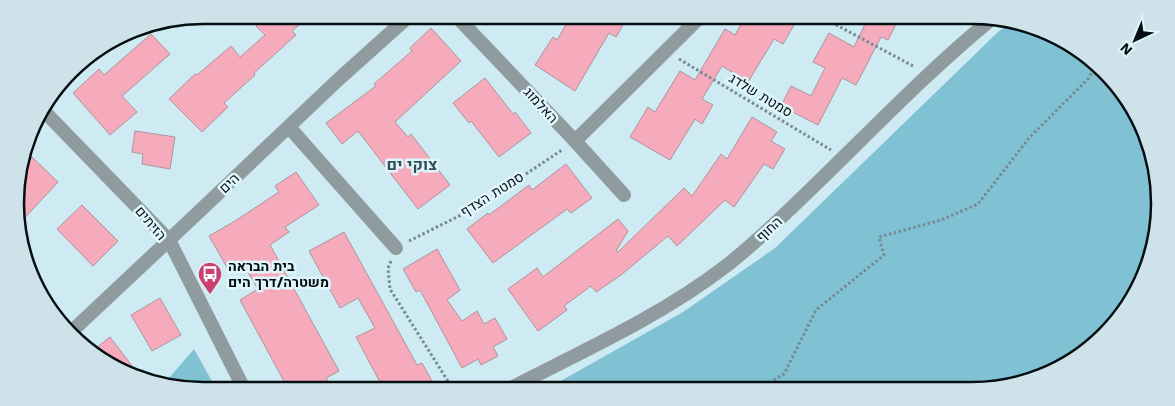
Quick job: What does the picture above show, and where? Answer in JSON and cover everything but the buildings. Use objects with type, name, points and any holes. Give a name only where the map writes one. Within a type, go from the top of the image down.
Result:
[{"type":"street","name":"הים","points":[[169,240],[340,78],[400,24]]},
{"type":"street","name":"האלמוג","points":[[464,24],[575,141],[624,196]]},
{"type":"street","points":[[575,141],[693,24]]},
{"type":"street","name":"החוף","points":[[523,382],[646,318],[697,287],[753,244],[928,74],[985,24]]},
{"type":"street","name":"הזיתים","points":[[47,114],[169,240],[75,329]]},
{"type":"street","points":[[289,127],[396,248]]},
{"type":"street","points":[[169,240],[240,382]]},
{"type":"path","points":[[834,24],[928,74]]},
{"type":"path","name":"סמטת שלדג","points":[[666,51],[844,157]]},
{"type":"path","points":[[771,382],[784,374],[816,310],[884,255],[879,237],[941,220],[978,204],[1029,138],[1090,78],[1093,71]]},
{"type":"path","name":"סמטת הצדף","points":[[396,248],[473,209],[575,141]]},
{"type":"path","points":[[396,248],[388,268],[390,289],[448,382]]},
{"type":"shaded area","points":[[1005,27],[1041,37],[1072,54],[1090,68],[1121,103],[1142,145],[1150,180],[1151,215],[1142,261],[1121,303],[1090,338],[1072,352],[1041,369],[1007,379],[984,382],[559,382],[683,312],[775,248]]},
{"type":"shaded area","points":[[194,349],[212,382],[191,382],[168,379]]},
{"type":"place","name":"בית הבראה משטרה/דרך הים","points":[[210,295]]},
{"type":"district","name":"צוקי ים","points":[[412,164]]}]
